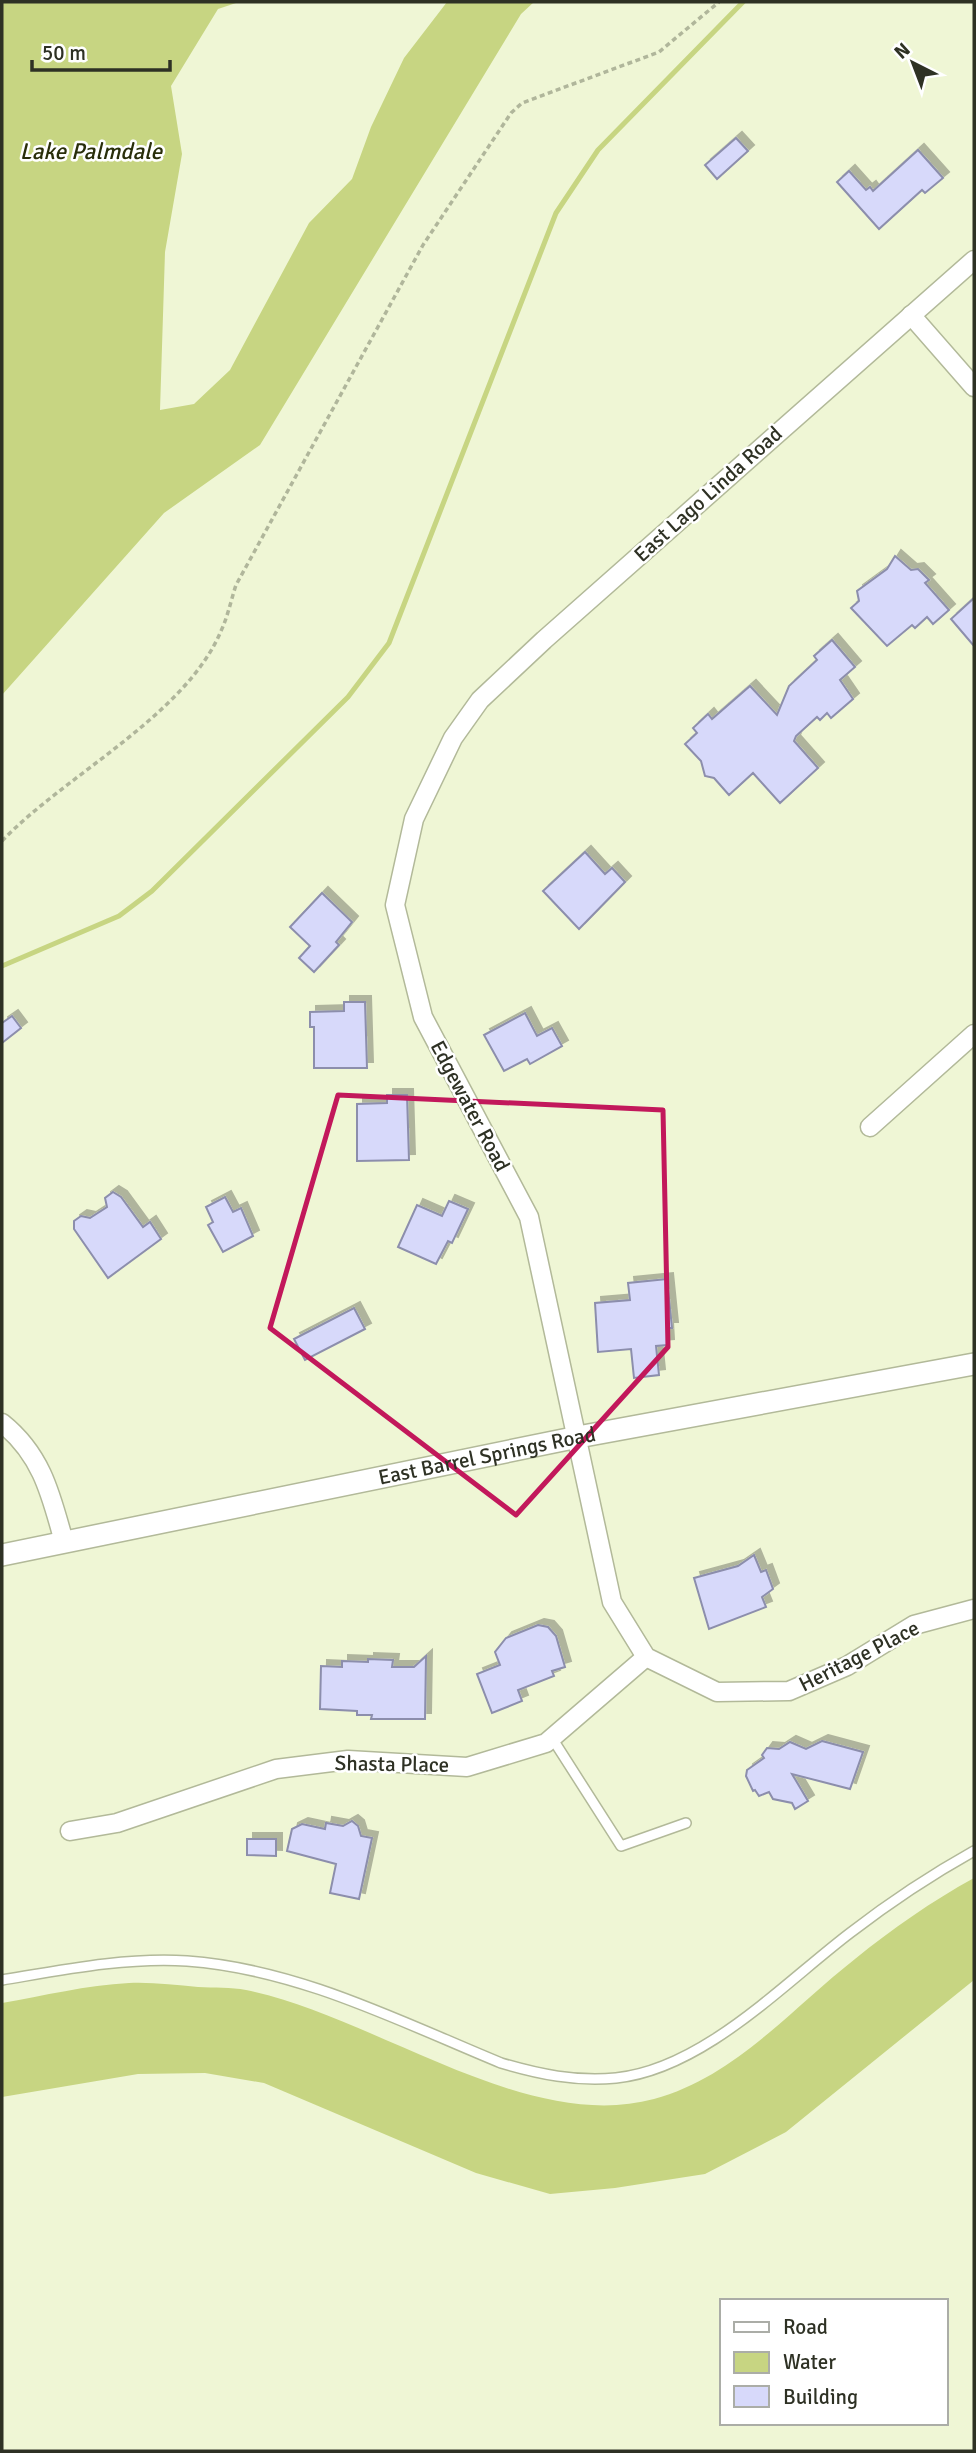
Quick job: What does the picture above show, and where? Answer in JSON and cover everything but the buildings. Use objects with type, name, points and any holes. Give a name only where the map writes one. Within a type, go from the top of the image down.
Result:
[{"type":"street","name":"East Lago Linda Road","points":[[453,738],[480,700],[544,640],[974,260]]},
{"type":"street","points":[[911,315],[974,387]]},
{"type":"street","name":"Edgewater Road","points":[[453,738],[414,818],[395,905],[423,1017],[529,1217],[612,1602],[646,1657]]},
{"type":"street","points":[[870,1127],[974,1034]]},
{"type":"street","name":"East Barrel Springs Road","points":[[2,1555],[578,1437],[974,1364]]},
{"type":"street","points":[[2,1423],[18,1436],[48,1481],[64,1542]]},
{"type":"street","name":"Heritage Place","points":[[646,1657],[717,1692],[789,1691],[847,1666],[914,1625],[974,1609]]},
{"type":"street","name":"Shasta Place","points":[[70,1831],[117,1823],[276,1769],[348,1760],[467,1767],[546,1743],[646,1657]]},
{"type":"lane","points":[[552,1738],[621,1846],[686,1823]]},
{"type":"lane","points":[[2,1980],[131,1962],[185,1961],[234,1967],[285,1978],[324,1991],[500,2063],[537,2074],[573,2078],[618,2078],[666,2065],[709,2042],[897,1899],[974,1851]]},
{"type":"path","points":[[2,841],[168,702],[195,672],[221,633],[236,585],[423,245],[511,113],[522,103],[659,52],[719,2]]},
{"type":"highlighted area","points":[[338,1095],[663,1110],[668,1347],[516,1515],[270,1328]]},
{"type":"water","name":"Lake Palmdale","points":[[2,2],[239,2],[218,9],[171,86],[182,154],[165,252],[160,410],[194,404],[230,370],[309,223],[352,179],[371,127],[404,58],[447,2],[534,2],[521,14],[260,445],[164,513],[2,695]]},
{"type":"water","points":[[974,1878],[974,1980],[786,2132],[705,2174],[615,2188],[550,2194],[476,2173],[264,2083],[205,2073],[138,2074],[2,2097],[2,2003],[81,1988],[155,1983],[240,1989],[295,2003],[449,2067],[502,2086],[554,2100],[605,2105],[654,2099],[711,2075],[736,2058],[883,1937]]},
{"type":"waterway","points":[[2,966],[119,916],[152,891],[348,697],[389,643],[556,213],[598,150],[743,2]]}]
